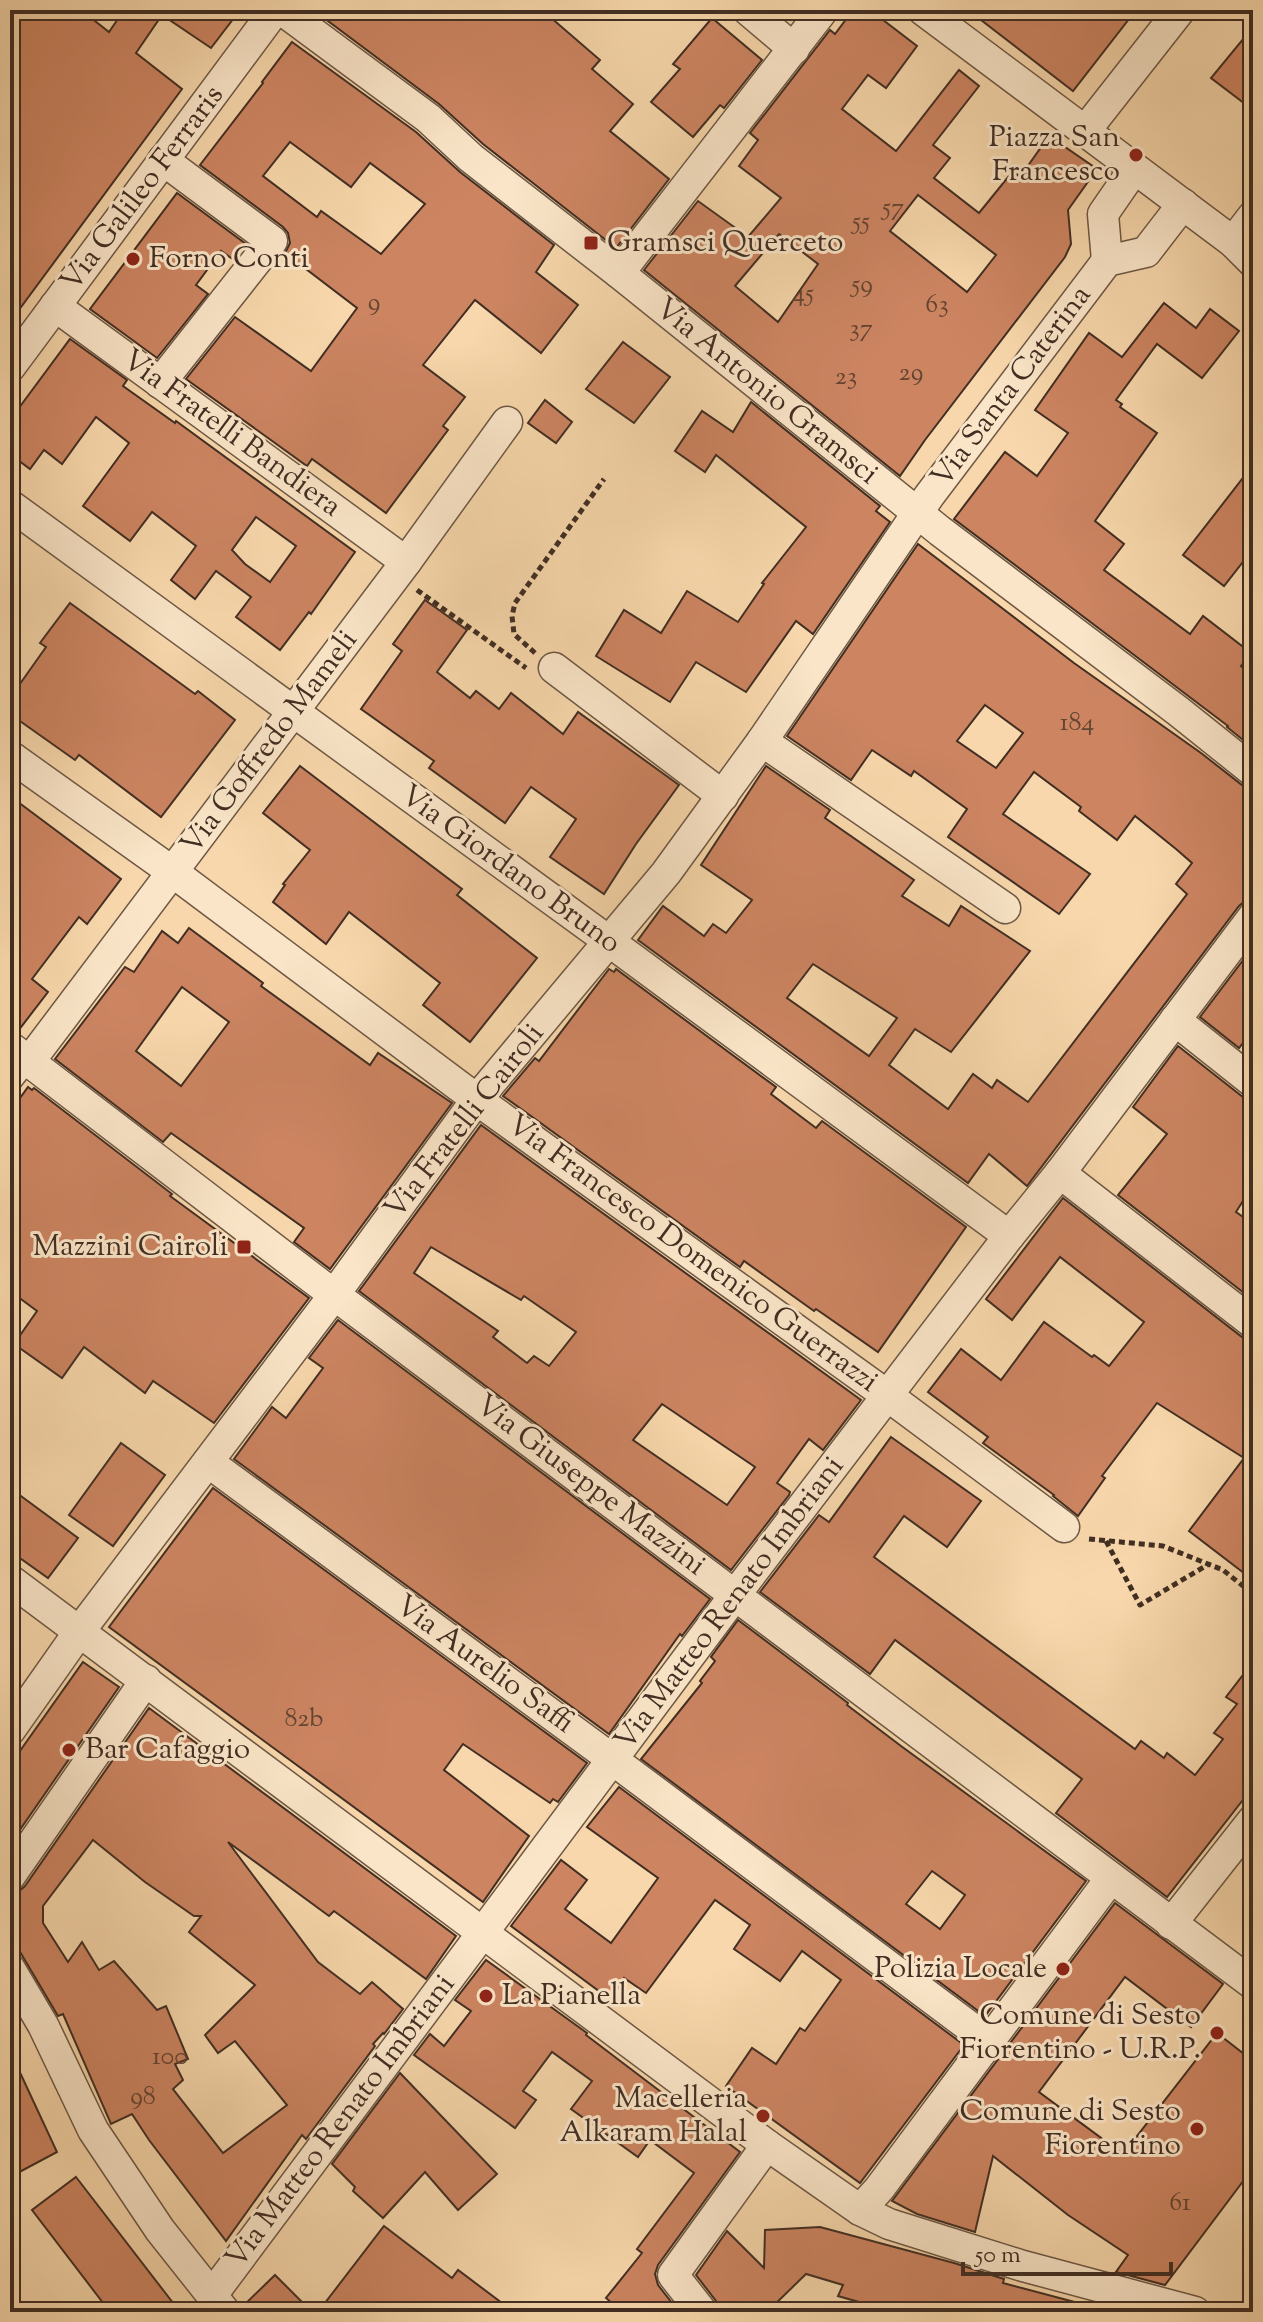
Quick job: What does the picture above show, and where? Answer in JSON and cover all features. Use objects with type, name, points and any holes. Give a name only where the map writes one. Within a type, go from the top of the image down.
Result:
[{"type":"street","name":"Via Galileo Ferraris","points":[[10,367],[275,10]]},
{"type":"street","name":"Via Antonio Gramsci","points":[[282,10],[428,118],[471,158],[917,513],[1253,771]]},
{"type":"street","points":[[748,10],[794,49]]},
{"type":"street","points":[[619,273],[823,10]]},
{"type":"street","points":[[923,10],[1243,252],[1253,216]]},
{"type":"street","points":[[1085,131],[1180,10]]},
{"type":"street","points":[[160,383],[272,241],[163,160]]},
{"type":"street","name":"Via Santa Caterina","points":[[1107,261],[1103,214],[1134,169]]},
{"type":"street","name":"Via Santa Caterina","points":[[917,513],[1107,261],[1146,252],[1183,204]]},
{"type":"street","name":"Via Fratelli Bandiera","points":[[55,306],[401,569]]},
{"type":"street","name":"Via Goffredo Mameli","points":[[19,1054],[174,873],[507,422]]},
{"type":"street","name":"Via Giordano Bruno","points":[[10,505],[1009,1236]]},
{"type":"street","name":"Via Fratelli Cairoli","points":[[10,1730],[79,1632],[477,1099],[666,873],[762,741],[917,513]]},
{"type":"street","points":[[543,670],[723,796]]},
{"type":"street","points":[[762,741],[1005,908]]},
{"type":"street","name":"Via Francesco Domenico Guerrazzi","points":[[10,756],[1064,1527]]},
{"type":"street","name":"Via Matteo Renato Imbriani","points":[[218,2304],[483,1932],[735,1595],[1253,917]]},
{"type":"street","points":[[1175,1020],[1253,1082]]},
{"type":"street","name":"Via Giuseppe Mazzini","points":[[19,1054],[1253,1984]]},
{"type":"street","points":[[1060,1173],[1253,1323]]},
{"type":"street","name":"Via Aurelio Saffi","points":[[208,1462],[990,2042]]},
{"type":"street","points":[[10,1580],[767,2145],[860,2210],[889,2224],[1023,2266],[1186,2309]]},
{"type":"street","points":[[10,1876],[146,1680]]},
{"type":"street","points":[[1171,1924],[1253,1820]]},
{"type":"street","points":[[860,2210],[879,2189],[1111,1878]]},
{"type":"street","points":[[10,1969],[43,2025],[93,2130],[160,2230],[218,2304]]},
{"type":"street","points":[[702,2312],[673,2275],[767,2145]]},
{"type":"lane","points":[[10,1086],[19,1054]]},
{"type":"path","points":[[543,670],[519,641],[512,627],[515,603],[604,479]]},
{"type":"path","points":[[401,569],[543,670]]},
{"type":"path","points":[[1064,1527],[1080,1538],[1163,1546],[1223,1570],[1253,1594]]},
{"type":"path","points":[[1106,1540],[1140,1605],[1209,1564]]},
{"type":"building","points":[[10,10],[81,10],[109,32],[124,10],[240,10],[211,48],[162,15],[136,53],[182,89],[10,322]]},
{"type":"building","points":[[324,10],[542,10],[600,60],[592,69],[633,104],[610,131],[669,179],[616,248],[483,144],[439,104],[320,15]]},
{"type":"building","points":[[853,10],[870,10],[917,46],[886,88],[868,75],[842,109],[896,151],[959,70],[979,86],[933,145],[950,158],[934,178],[979,213],[1013,171],[1020,177],[1049,136],[1097,169],[1068,210],[1071,244],[1065,257],[900,476],[644,270],[698,201],[748,237],[781,198],[739,166],[758,140],[750,133],[830,30],[835,34]],"holes":[[[918,195],[996,255],[967,292],[890,231]],[[779,234],[818,264],[778,322],[735,286]]]},
{"type":"building","points":[[968,10],[1136,10],[1073,91]]},
{"type":"building","points":[[712,18],[762,60],[724,108],[720,105],[693,137],[651,102],[680,69],[673,64]]},
{"type":"building","points":[[1253,27],[1253,110],[1211,78]]},
{"type":"building","points":[[292,42],[416,132],[460,172],[554,245],[536,272],[578,305],[541,353],[475,300],[423,365],[465,397],[443,426],[448,430],[386,513],[312,459],[307,466],[186,379],[235,317],[311,371],[357,308],[285,253],[290,243],[283,227],[200,165]],"holes":[[[290,142],[351,187],[370,163],[425,204],[381,254],[321,211],[317,217],[263,176]]]},
{"type":"building","points":[[177,193],[246,244],[234,260],[221,251],[196,285],[208,294],[157,358],[90,309]]},
{"type":"building","points":[[1164,303],[1196,328],[1210,309],[1239,331],[1202,378],[1157,344],[1116,400],[1122,404],[1120,407],[1157,433],[1095,521],[1124,544],[1104,570],[1190,634],[1203,616],[1251,653],[1241,666],[1253,676],[1253,748],[954,519],[1005,452],[1037,476],[1068,433],[1035,410],[1089,333],[1122,357]]},
{"type":"building","points":[[70,339],[127,380],[123,386],[355,552],[311,614],[309,612],[280,650],[236,617],[251,597],[216,571],[195,599],[171,580],[196,546],[152,512],[130,541],[83,506],[129,443],[96,417],[62,464],[44,450],[30,469],[10,454],[10,420]],"holes":[[[256,517],[296,546],[270,582],[232,550]]]},
{"type":"building","points":[[623,342],[670,377],[634,423],[586,389]]},
{"type":"building","points":[[545,400],[572,422],[556,443],[528,423]]},
{"type":"building","points":[[751,402],[880,506],[876,511],[890,522],[813,634],[796,621],[746,692],[696,662],[670,702],[596,656],[624,610],[661,633],[687,591],[738,622],[762,583],[806,527],[716,455],[705,472],[675,451],[702,411],[733,432]]},
{"type":"building","points":[[1253,465],[1253,549],[1224,586],[1183,555]]},
{"type":"building","points":[[918,544],[1074,663],[1242,785],[1253,789],[1253,899],[1239,906],[1027,1186],[989,1154],[968,1183],[638,940],[663,906],[704,936],[713,924],[726,933],[752,900],[701,865],[766,766],[830,810],[825,818],[914,880],[902,896],[949,926],[961,906],[1030,951],[951,1052],[915,1029],[889,1065],[948,1109],[973,1074],[992,1088],[997,1080],[1028,1102],[1187,894],[1176,884],[1192,863],[1135,816],[1117,840],[1079,811],[1081,807],[1034,772],[1003,814],[1090,874],[1059,914],[948,837],[967,809],[914,771],[911,776],[872,750],[851,780],[787,736]],"holes":[[[985,705],[1023,733],[996,768],[957,741]],[[813,964],[897,1018],[869,1056],[787,998]]]},
{"type":"building","points":[[425,600],[467,630],[437,672],[470,698],[476,691],[499,709],[511,693],[563,734],[578,712],[679,785],[604,894],[550,857],[576,819],[531,787],[505,823],[429,768],[434,761],[361,709],[402,651],[393,644]]},
{"type":"building","points":[[70,603],[235,720],[161,817],[79,755],[75,760],[10,714],[10,698],[46,647],[40,643]]},
{"type":"building","points":[[300,766],[462,889],[457,895],[537,958],[470,1042],[423,1005],[440,983],[349,912],[326,944],[273,902],[310,850],[263,813]]},
{"type":"building","points":[[10,796],[121,879],[87,924],[79,917],[32,979],[48,992],[18,1031],[10,1029]]},
{"type":"building","points":[[189,928],[263,983],[261,986],[370,1065],[378,1053],[452,1103],[330,1269],[294,1242],[304,1228],[171,1133],[163,1142],[55,1059],[125,967],[134,972],[162,931],[178,943]],"holes":[[[182,987],[229,1022],[181,1086],[136,1051]]]},
{"type":"building","points":[[1253,947],[1253,1030],[1239,1048],[1200,1017]]},
{"type":"building","points":[[609,969],[614,972],[616,969],[776,1087],[771,1094],[816,1128],[822,1121],[966,1227],[878,1352],[744,1261],[740,1267],[503,1096],[535,1058],[539,1061]]},
{"type":"building","points":[[1178,1046],[1253,1105],[1253,1185],[1236,1212],[1253,1224],[1253,1300],[1118,1195],[1167,1134],[1133,1107]]},
{"type":"building","points":[[28,1087],[34,1088],[172,1194],[170,1196],[309,1298],[214,1423],[153,1381],[145,1393],[84,1347],[62,1378],[14,1344],[37,1311],[10,1291],[10,1112]]},
{"type":"building","points":[[481,1125],[861,1400],[823,1450],[809,1439],[777,1483],[790,1492],[789,1495],[731,1570],[359,1291]],"holes":[[[431,1247],[521,1300],[524,1296],[576,1332],[549,1366],[534,1356],[527,1363],[493,1337],[498,1331],[414,1273]],[[662,1404],[755,1467],[727,1505],[633,1440]]]},
{"type":"building","points":[[1063,1198],[1242,1337],[1253,1341],[1253,1580],[1189,1531],[1244,1458],[1157,1403],[1102,1476],[1105,1478],[1078,1516],[983,1443],[988,1437],[928,1392],[961,1349],[1001,1380],[1044,1322],[1109,1366],[1144,1322],[1060,1257],[1012,1320],[986,1299]]},
{"type":"building","points":[[338,1320],[710,1599],[682,1636],[680,1634],[609,1734],[234,1459],[272,1407],[286,1418],[323,1368],[309,1358]]},
{"type":"building","points":[[891,1437],[981,1501],[947,1547],[904,1516],[874,1557],[1135,1749],[1141,1741],[1164,1758],[1167,1753],[1195,1775],[1223,1739],[1214,1733],[1237,1704],[1226,1697],[1253,1662],[1253,1787],[1167,1897],[1056,1813],[1082,1779],[895,1640],[870,1674],[760,1592],[819,1515],[829,1522]]},
{"type":"building","points":[[121,1443],[165,1475],[113,1546],[69,1515]]},
{"type":"building","points":[[10,1488],[78,1538],[48,1578],[10,1551]]},
{"type":"building","points":[[213,1488],[587,1763],[558,1802],[553,1799],[550,1803],[463,1744],[444,1770],[529,1836],[483,1902],[109,1627]]},
{"type":"building","points":[[738,1620],[901,1746],[1086,1881],[985,2016],[641,1759],[702,1683],[700,1681],[715,1661],[711,1657]],"holes":[[[932,1871],[965,1895],[940,1929],[906,1904]]]},
{"type":"building","points":[[83,1662],[119,1687],[10,1844],[10,1765]]},
{"type":"building","points":[[149,1708],[456,1936],[426,1979],[334,1911],[329,1916],[228,1842],[318,1962],[360,1994],[372,1982],[403,2009],[373,2044],[375,2046],[306,2139],[302,2135],[226,2241],[132,2114],[111,2124],[63,2014],[58,2016],[10,1935],[10,1894],[25,1886]],"holes":[[[93,1840],[194,1916],[201,1916],[189,1932],[255,1985],[205,2035],[218,2053],[235,2041],[287,2105],[223,2153],[173,2089],[183,2080],[175,2064],[188,2059],[166,2006],[157,2010],[114,1961],[99,1970],[82,1942],[68,1962],[43,1923],[43,1906]]]},
{"type":"building","points":[[619,1787],[964,2045],[860,2183],[726,2086],[752,2048],[776,2064],[800,2028],[805,2031],[841,1980],[802,1951],[780,1981],[734,1949],[750,1925],[715,1900],[646,1993],[624,1978],[611,2000],[511,1926],[561,1860],[587,1880],[565,1909],[611,1943],[658,1878],[587,1827]]},
{"type":"building","points":[[1115,1903],[1223,1984],[1191,2027],[1125,1977],[1039,2092],[1123,2154],[1217,2033],[1253,2061],[1253,2168],[1165,2285],[1116,2272],[1128,2255],[1068,2215],[993,2156],[975,2232],[917,2214],[892,2201]]},
{"type":"building","points":[[486,1960],[587,2033],[740,2152],[658,2265],[655,2274],[658,2285],[679,2312],[622,2312],[606,2298],[642,2253],[637,2249],[694,2173],[650,2140],[638,2157],[571,2109],[592,2081],[552,2052],[523,2091],[536,2100],[515,2128],[414,2055],[430,2034],[444,2046],[471,2011],[455,2000]]},
{"type":"building","points":[[10,2051],[57,2152],[10,2177]]},
{"type":"building","points":[[400,2073],[497,2174],[458,2210],[425,2172],[383,2218],[353,2191],[355,2187],[332,2164]]},
{"type":"building","points":[[76,2177],[180,2312],[110,2312],[32,2210]]},
{"type":"building","points":[[384,2226],[452,2278],[458,2270],[514,2312],[318,2312]]},
{"type":"building","points":[[820,2227],[954,2263],[1004,2279],[1003,2283],[1086,2305],[1085,2312],[894,2312],[838,2296],[843,2285],[806,2274],[767,2312],[720,2312],[716,2301],[696,2275],[727,2231],[764,2268],[765,2230]]},
{"type":"building","points":[[275,2275],[312,2312],[243,2312],[242,2307]]},
{"type":"place","name":"Piazza San Francesco","points":[[1136,155]]},
{"type":"place","name":"Gramsci Querceto","points":[[591,243]]},
{"type":"place","name":"Forno Conti","points":[[133,259]]},
{"type":"place","name":"Mazzini Cairoli","points":[[244,1247]]},
{"type":"place","name":"Bar Cafaggio","points":[[69,1750]]},
{"type":"place","name":"Polizia Locale","points":[[1063,1969]]},
{"type":"place","name":"La Pianella","points":[[486,1996]]},
{"type":"place","name":"Comune di Sesto Fiorentino - U.R.P.","points":[[1217,2033]]},
{"type":"place","name":"Macelleria Alkaram Halal","points":[[763,2116]]},
{"type":"place","name":"Comune di Sesto Fiorentino","points":[[1197,2129]]}]
